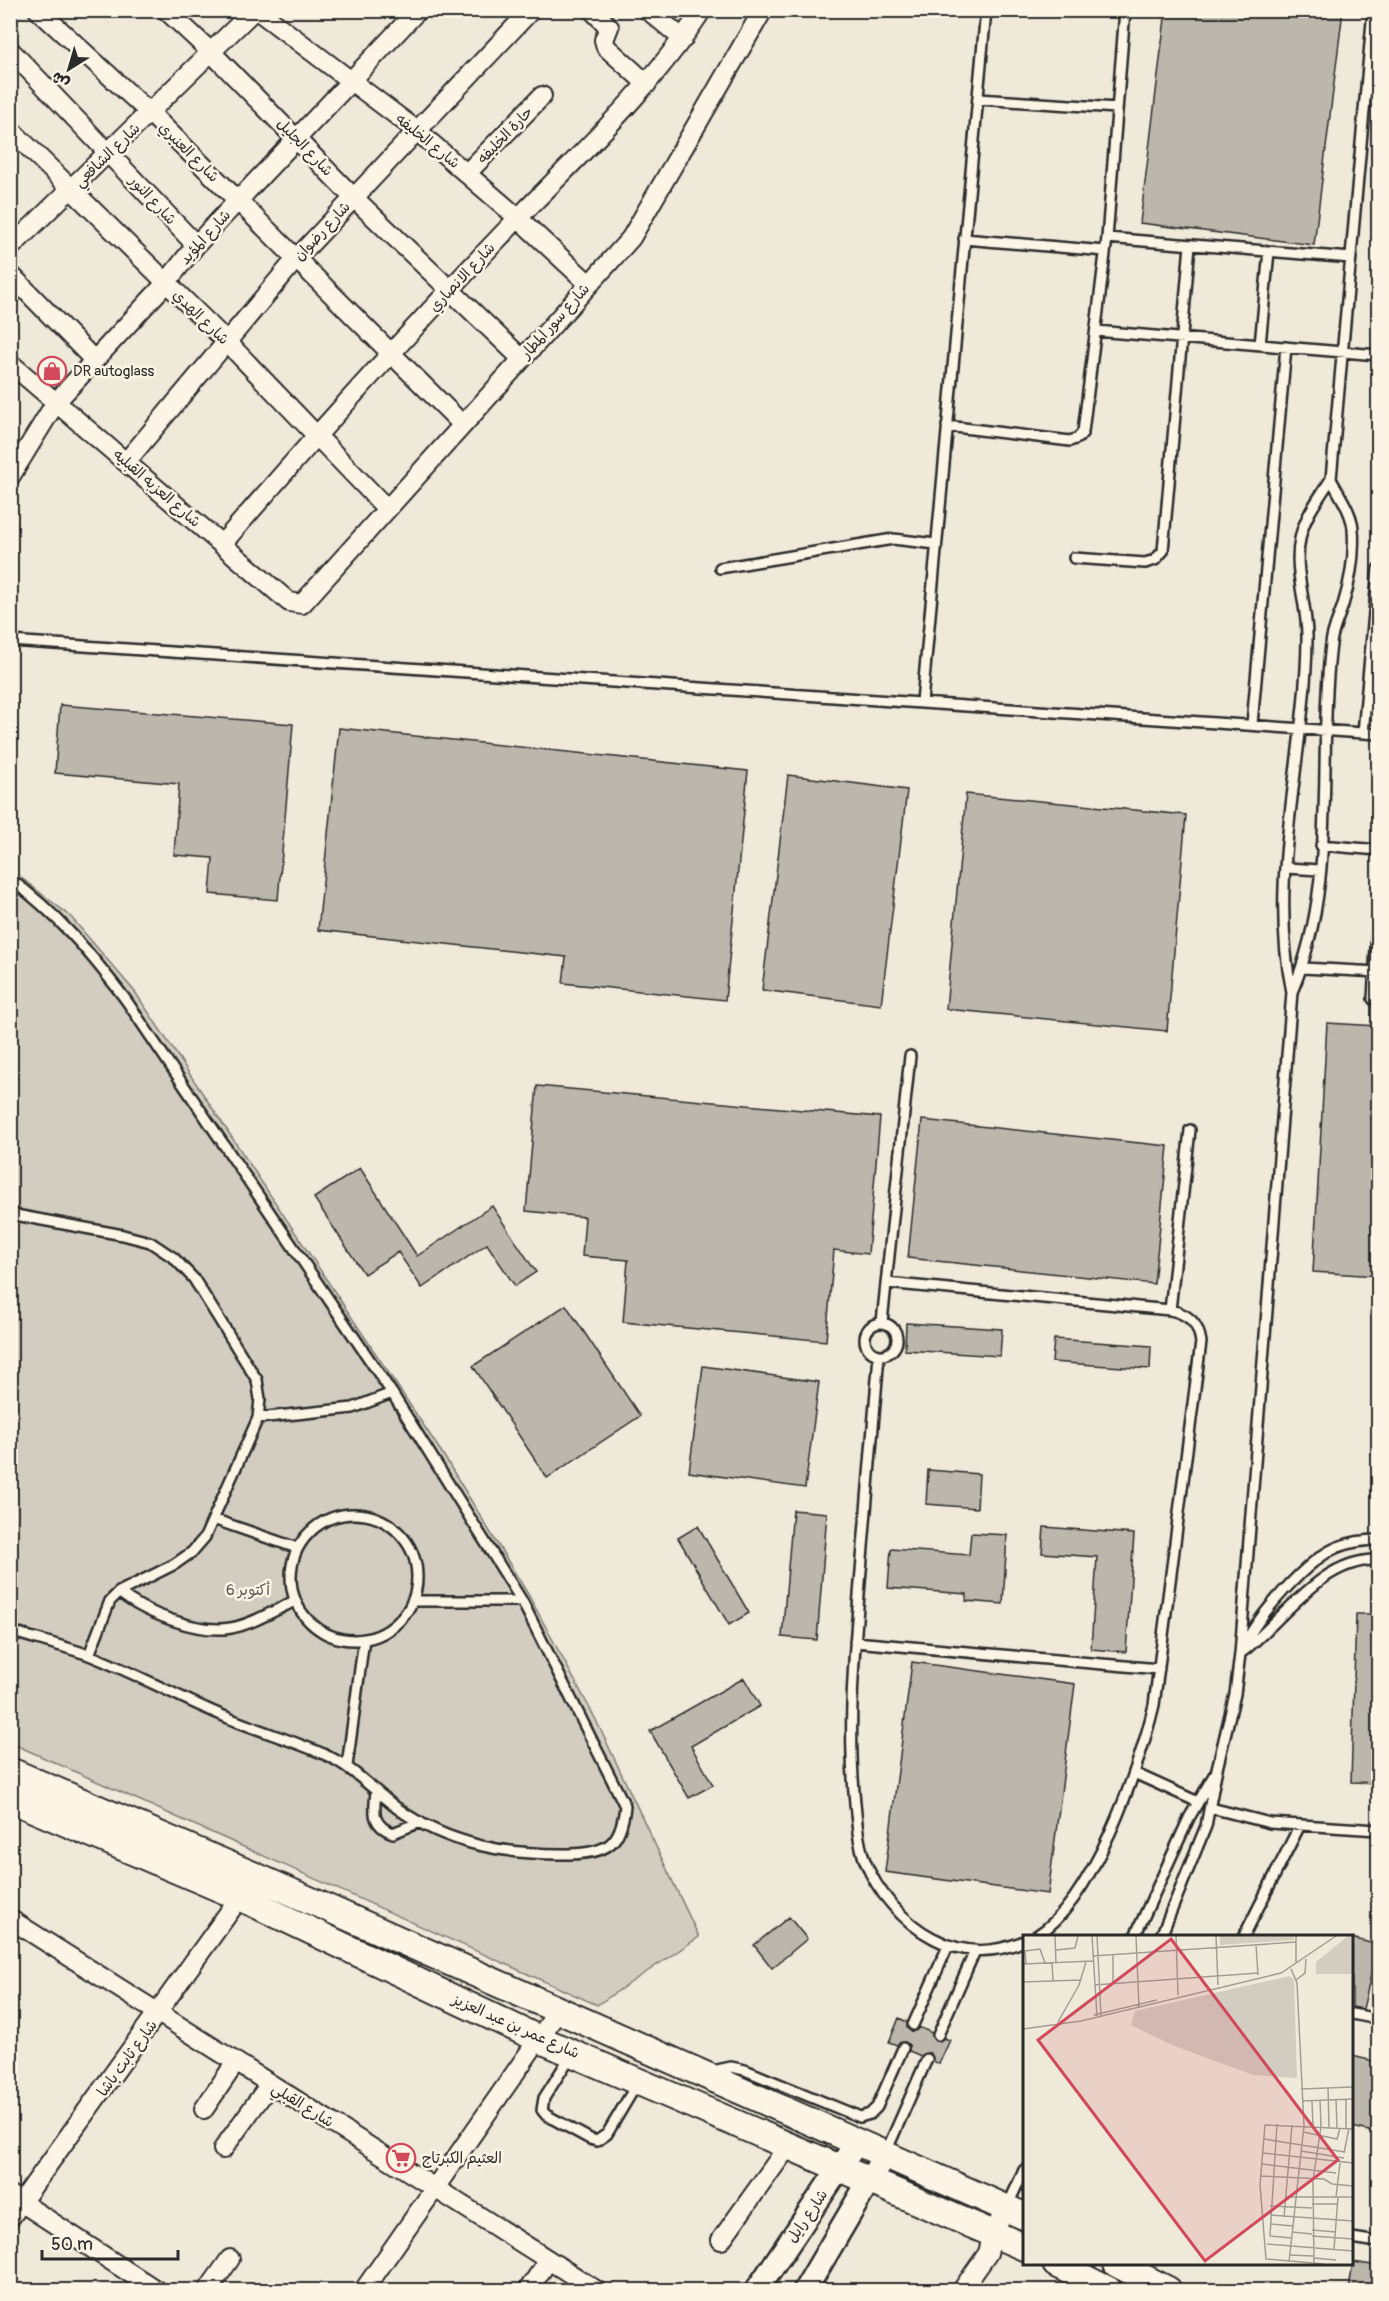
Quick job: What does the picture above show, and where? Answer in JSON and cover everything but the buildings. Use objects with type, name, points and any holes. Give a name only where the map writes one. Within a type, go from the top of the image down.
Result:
[{"type":"main road","name":"شارع عمر بن عبد العزيز","points":[[10,1771],[885,2154],[1010,2231]]},
{"type":"main road","name":"شارع عمر بن عبد العزيز","points":[[10,1799],[240,1897],[539,2039],[871,2181],[1010,2231]]},
{"type":"main road","points":[[1058,2265],[1108,2290]]},
{"type":"main road","points":[[1119,2265],[1168,2290]]},
{"type":"street","name":"شارع العنبري","points":[[38,10],[150,113],[463,425]]},
{"type":"street","name":"شارع الجليل","points":[[166,10],[212,53],[353,197],[521,358]]},
{"type":"street","name":"شارع الشافعي","points":[[10,248],[255,10]]},
{"type":"street","name":"شارع الخليفه","points":[[255,10],[352,80],[416,130],[518,218],[589,284]]},
{"type":"street","name":"شارع المؤيد","points":[[10,477],[56,402],[166,283],[196,245],[418,10]]},
{"type":"street","points":[[592,10],[609,27],[604,40],[606,47],[647,84]]},
{"type":"street","name":"شارع الانصاري","points":[[222,544],[316,435],[450,290],[647,84],[683,39],[702,10]]},
{"type":"street","name":"شارع سور المطار","points":[[306,602],[641,224],[762,11]]},
{"type":"street","points":[[652,12],[683,39]]},
{"type":"street","name":"شارع رضوان","points":[[126,462],[296,259],[525,13]]},
{"type":"street","name":"شارع النور","points":[[10,50],[196,245]]},
{"type":"street","name":"حارة الخليفه","points":[[467,173],[542,96]]},
{"type":"street","name":"شارع الهدي","points":[[10,129],[226,341],[387,509]]},
{"type":"street","points":[[10,274],[94,360]]},
{"type":"street","name":"شارع العزبه القبليه","points":[[10,363],[289,602],[298,605],[306,602]]},
{"type":"street","name":"شارع ثابت باشا","points":[[10,2218],[16,2199],[159,2013],[240,1897]]},
{"type":"street","name":"شارع القبلي","points":[[10,1919],[596,2290]]},
{"type":"street","points":[[370,2288],[435,2189],[558,2011]]},
{"type":"street","points":[[204,2109],[236,2062]]},
{"type":"street","points":[[223,2149],[270,2084]]},
{"type":"street","name":"شارع رايل","points":[[757,2290],[857,2142]]},
{"type":"street","points":[[721,2240],[789,2145]]},
{"type":"street","points":[[805,2290],[885,2154]]},
{"type":"street","points":[[16,2199],[156,2290]]},
{"type":"street","points":[[962,2290],[1010,2231]]},
{"type":"street","points":[[208,2290],[230,2259]]},
{"type":"street","points":[[528,2290],[548,2260]]},
{"type":"lane","points":[[922,702],[986,10]]},
{"type":"lane","points":[[947,426],[1070,441],[1078,438],[1086,424],[1107,238],[1125,10]]},
{"type":"lane","points":[[1161,1935],[1200,1843],[1211,1808],[1216,1773],[1229,1724],[1240,1654],[1292,992],[1283,923],[1307,639],[1299,568],[1300,540],[1307,518],[1331,479],[1373,10]]},
{"type":"lane","points":[[978,99],[1117,108]]},
{"type":"lane","points":[[1107,238],[1351,258]]},
{"type":"lane","points":[[964,239],[1105,251]]},
{"type":"lane","points":[[1074,558],[1145,563],[1155,560],[1163,551],[1190,244]]},
{"type":"lane","points":[[1260,345],[1269,251]]},
{"type":"lane","points":[[1096,331],[1378,355]]},
{"type":"lane","points":[[1252,724],[1286,347]]},
{"type":"lane","points":[[1292,992],[1303,968],[1314,927],[1320,870],[1331,642],[1352,576],[1354,550],[1353,525],[1331,479]]},
{"type":"lane","points":[[720,568],[893,539],[936,544]]},
{"type":"lane","points":[[1364,733],[1378,569]]},
{"type":"lane","points":[[10,641],[1378,734]]},
{"type":"lane","points":[[1321,845],[1378,850]]},
{"type":"lane","points":[[1286,868],[1320,870]]},
{"type":"lane","points":[[10,879],[62,923],[96,960],[126,1000],[392,1394],[522,1601],[625,1806],[623,1827],[611,1844],[592,1854],[531,1855],[493,1850],[455,1839],[420,1822],[376,1791],[347,1766],[326,1755],[224,1717],[89,1655],[10,1630]]},
{"type":"lane","points":[[1373,999],[1378,913]]},
{"type":"lane","points":[[1303,968],[1376,972]]},
{"type":"lane","points":[[882,1322],[910,1056]]},
{"type":"lane","points":[[1170,1310],[1190,1130]]},
{"type":"lane","points":[[10,1214],[132,1237],[150,1242],[174,1258],[194,1279],[248,1362],[257,1380],[260,1399],[258,1418],[204,1537],[192,1552],[175,1564],[118,1592],[104,1612],[89,1655]]},
{"type":"lane","points":[[886,1283],[1170,1310],[1182,1312],[1192,1319],[1199,1330],[1200,1342],[1159,1669],[1146,1740],[1114,1822],[1091,1868],[1063,1912],[1037,1935]]},
{"type":"lane","points":[[882,1322],[889,1325],[897,1336],[892,1350],[879,1355],[872,1352],[865,1341],[869,1327],[882,1322]]},
{"type":"lane","points":[[879,1355],[851,1707],[852,1773],[858,1838],[865,1861],[876,1883],[915,1929],[948,1946],[975,1951],[1008,1948],[1023,1941]]},
{"type":"lane","points":[[258,1418],[353,1408],[392,1394]]},
{"type":"lane","points":[[342,1515],[361,1515],[380,1520],[396,1530],[408,1545],[415,1563],[417,1582],[412,1601],[393,1626],[380,1635],[347,1640],[331,1636],[316,1628],[295,1601],[291,1584],[292,1565],[297,1548],[309,1533],[324,1521],[342,1515]]},
{"type":"lane","points":[[213,1519],[297,1548]]},
{"type":"lane","points":[[1240,1654],[1251,1630],[1267,1609],[1312,1564],[1336,1548],[1364,1540],[1378,1540]]},
{"type":"lane","points":[[1240,1654],[1321,1580],[1343,1566],[1367,1559],[1378,1560]]},
{"type":"lane","points":[[118,1592],[146,1610],[200,1628],[217,1630],[234,1628],[295,1601]]},
{"type":"lane","points":[[412,1601],[522,1601]]},
{"type":"lane","points":[[347,1766],[364,1639]]},
{"type":"lane","points":[[855,1642],[1159,1669]]},
{"type":"lane","points":[[1134,1773],[1198,1802]]},
{"type":"lane","points":[[1135,1935],[1198,1802],[1216,1773]]},
{"type":"lane","points":[[376,1791],[374,1818],[381,1828],[393,1833],[420,1822]]},
{"type":"lane","points":[[1211,1808],[1270,1823],[1378,1830]]},
{"type":"lane","points":[[1245,1935],[1300,1825]]},
{"type":"lane","points":[[913,2025],[948,1946]]},
{"type":"lane","points":[[938,2035],[975,1951]]},
{"type":"lane","points":[[1353,2014],[1378,2019]]},
{"type":"lane","points":[[703,2074],[716,2068],[731,2067],[745,2070],[860,2117],[870,2114],[877,2107],[903,2048]]},
{"type":"lane","points":[[573,2052],[544,2097],[542,2110],[590,2139],[597,2141],[607,2134],[639,2081]]},
{"type":"lane","points":[[885,2154],[927,2059]]},
{"type":"lane","points":[[1010,2231],[1023,2174]]},
{"type":"lane","points":[[1353,2238],[1378,2242]]},
{"type":"green space","name":"6 أكتوبر","points":[[10,869],[70,916],[135,992],[442,1453],[528,1594],[595,1718],[699,1937],[597,2005],[11,1743]]},
{"type":"place","name":"DR autoglass","points":[[52,371]]},
{"type":"place","name":"العثيم الكبرتاج","points":[[401,2158]]}]
